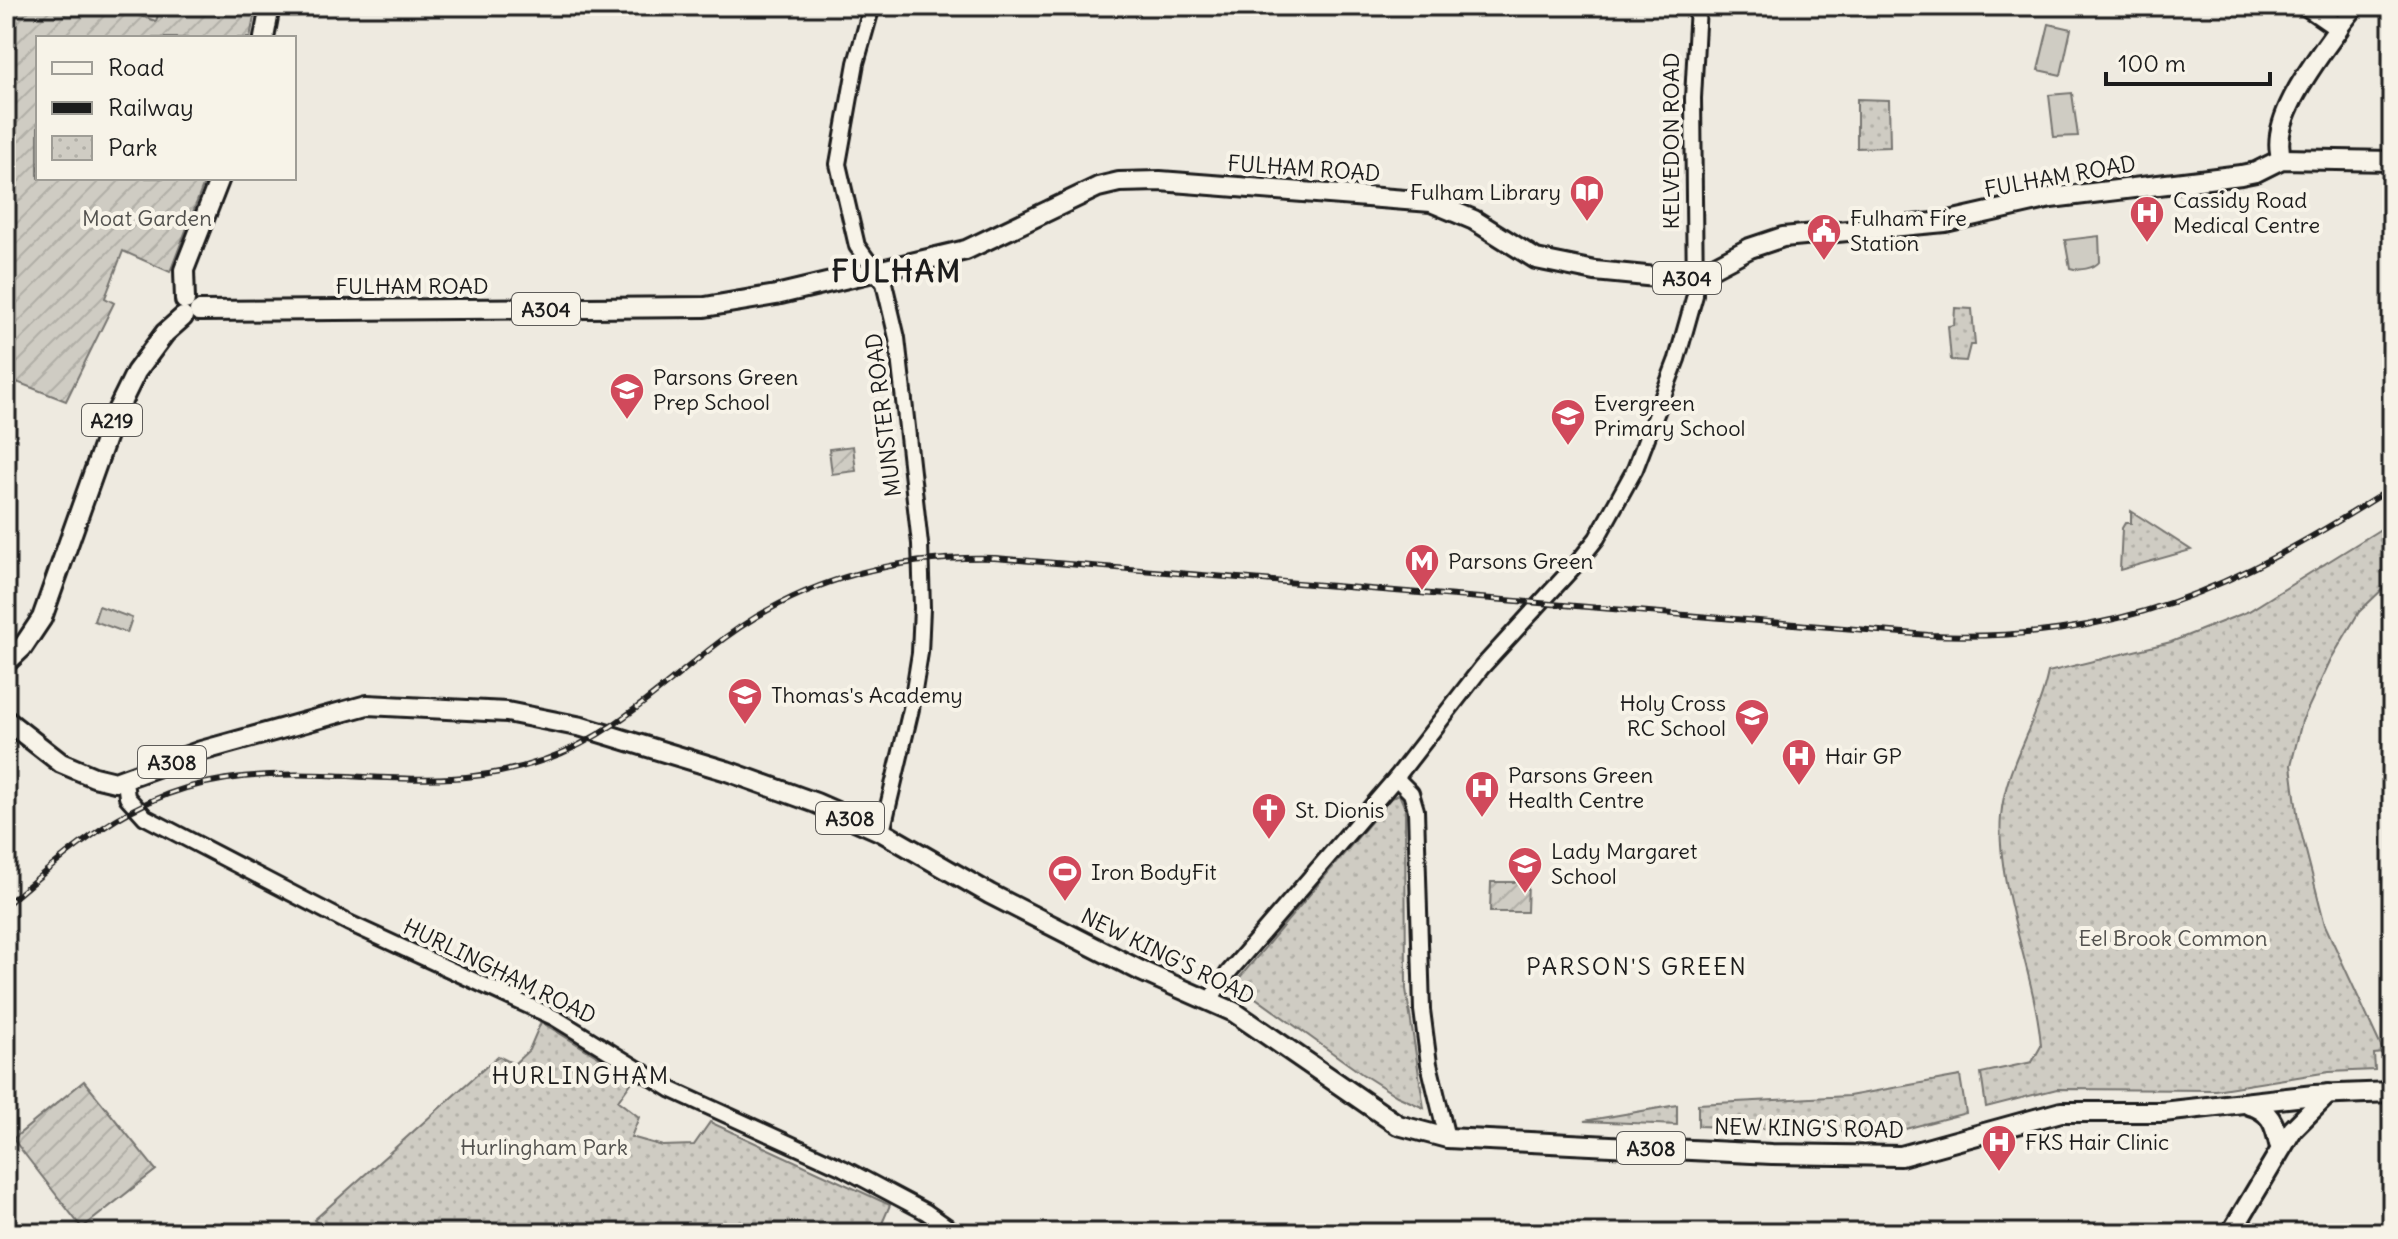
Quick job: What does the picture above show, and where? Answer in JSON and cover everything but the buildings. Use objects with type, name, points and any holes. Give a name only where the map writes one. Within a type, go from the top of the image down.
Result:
[{"type":"main road","points":[[264,36],[270,6]]},
{"type":"main road","points":[[2307,6],[2339,28]]},
{"type":"main road","points":[[2282,159],[2277,145],[2285,115],[2356,6]]},
{"type":"main road","name":"FULHAM ROAD","points":[[189,309],[680,309],[751,300],[979,246],[1098,187],[1119,182],[1160,181],[1431,202],[1474,220],[1536,259],[1595,271],[1673,279],[1695,277],[1750,248],[1783,237],[1945,222],[2051,198],[2241,175],[2256,172],[2282,159],[2392,161]]},
{"type":"main road","points":[[189,309],[184,270],[219,180]]},
{"type":"main road","name":"A219","points":[[6,663],[22,648],[42,618],[123,397],[165,333],[189,309]]},
{"type":"main road","name":"NEW KING'S ROAD","points":[[125,781],[201,751],[332,712],[367,705],[399,704],[507,712],[582,727],[741,775],[882,832],[990,894],[1155,978],[1234,1012],[1379,1114],[1409,1128],[1447,1138],[1772,1154],[1901,1156],[2061,1112],[2163,1112],[2328,1094],[2392,1092]]},
{"type":"main road","name":"A308","points":[[6,720],[69,767],[106,781],[125,781]]},
{"type":"main road","points":[[2231,1233],[2279,1147],[2305,1115],[2328,1094]]},
{"type":"main road","points":[[2279,1147],[2290,1099]]},
{"type":"main road","points":[[2247,1104],[2267,1114],[2276,1127],[2279,1147]]},
{"type":"street","name":"MUNSTER ROAD","points":[[872,6],[837,157],[857,246],[863,260],[884,283],[897,338],[920,544],[922,608],[920,653],[911,709],[882,832]]},
{"type":"street","name":"KELVEDON ROAD","points":[[1396,778],[1482,667],[1597,538],[1635,469],[1672,374],[1693,308],[1693,98],[1698,6]]},
{"type":"street","points":[[1209,1001],[1228,973],[1396,778],[1411,793],[1416,810],[1422,1010],[1431,1074],[1447,1138]]},
{"type":"street","name":"HURLINGHAM ROAD","points":[[125,781],[127,797],[145,817],[349,923],[555,1018],[672,1090],[843,1168],[926,1212],[956,1233]]},
{"type":"green space","name":"Moat Garden","points":[[6,6],[110,6],[156,21],[161,6],[256,6],[250,36],[36,36],[36,180],[205,180],[170,272],[123,251],[105,298],[114,303],[66,401],[17,382],[6,413]]},
{"type":"green space","points":[[2049,24],[2071,29],[2061,75],[2038,70]]},
{"type":"green space","points":[[2072,93],[2078,136],[2054,137],[2049,95]]},
{"type":"green space","points":[[1857,99],[1889,100],[1890,147],[1857,148]]},
{"type":"green space","points":[[2099,236],[2100,261],[2086,269],[2070,268],[2065,240]]},
{"type":"green space","points":[[1955,308],[1972,309],[1975,345],[1970,345],[1966,361],[1951,360],[1948,326],[1954,325]]},
{"type":"green space","points":[[853,446],[856,471],[832,474],[829,449]]},
{"type":"green space","points":[[2131,511],[2191,550],[2120,570],[2122,528],[2125,523],[2131,523]]},
{"type":"green space","name":"Eel Brook Common","points":[[2392,522],[2392,580],[2359,612],[2331,659],[2302,721],[2291,765],[2298,820],[2325,925],[2384,1053],[2374,1054],[2375,1070],[2329,1072],[2215,1090],[2057,1089],[1986,1107],[1981,1073],[2032,1062],[2041,1046],[2032,990],[2004,871],[2001,816],[2009,778],[2048,672],[2171,642],[2249,611]]},
{"type":"green space","points":[[99,606],[132,618],[127,633],[94,621]]},
{"type":"green space","points":[[1399,794],[1405,808],[1406,989],[1424,1108],[1397,1096],[1362,1074],[1235,983],[1391,798]]},
{"type":"green space","points":[[1491,882],[1528,882],[1527,912],[1490,912]]},
{"type":"green space","name":"Hurlingham Park","points":[[541,1022],[634,1079],[618,1101],[639,1117],[631,1137],[663,1146],[694,1145],[710,1122],[890,1205],[878,1233],[331,1233],[314,1220],[498,1056],[514,1064],[529,1050]]},
{"type":"green space","points":[[1960,1076],[1966,1113],[1890,1133],[1698,1126],[1698,1104],[1849,1096]]},
{"type":"green space","points":[[84,1081],[156,1170],[82,1228],[13,1139]]},
{"type":"green space","points":[[1677,1105],[1677,1125],[1584,1121]]},
{"type":"railway","points":[[6,905],[81,843],[115,820],[185,788],[225,779],[271,775],[408,779],[461,777],[516,769],[544,760],[611,726],[709,650],[774,607],[808,591],[879,568],[955,558],[995,558],[1928,635],[1997,635],[2060,629],[2118,618],[2173,602],[2226,581],[2280,554],[2392,488]]},
{"type":"place","name":"Fulham Library","points":[[1587,223]]},
{"type":"place","name":"Cassidy Road Medical Centre","points":[[2147,244]]},
{"type":"place","name":"Fulham Fire Station","points":[[1824,262]]},
{"type":"place","name":"Parsons Green Prep School","points":[[627,421]]},
{"type":"place","name":"Evergreen Primary School","points":[[1568,447]]},
{"type":"place","name":"Parsons Green","points":[[1422,592]]},
{"type":"place","name":"Thomas's Academy","points":[[745,726]]},
{"type":"place","name":"Holy Cross RC School","points":[[1752,747]]},
{"type":"place","name":"Hair GP","points":[[1799,787]]},
{"type":"place","name":"Parsons Green Health Centre","points":[[1482,819]]},
{"type":"place","name":"St. Dionis","points":[[1269,841]]},
{"type":"place","name":"Lady Margaret School","points":[[1525,895]]},
{"type":"place","name":"Iron BodyFit","points":[[1065,903]]},
{"type":"place","name":"FKS Hair Clinic","points":[[1999,1173]]},
{"type":"district","name":"FULHAM","points":[[897,271]]},
{"type":"district","name":"PARSON'S GREEN","points":[[1637,966]]},
{"type":"district","name":"HURLINGHAM","points":[[581,1075]]}]
